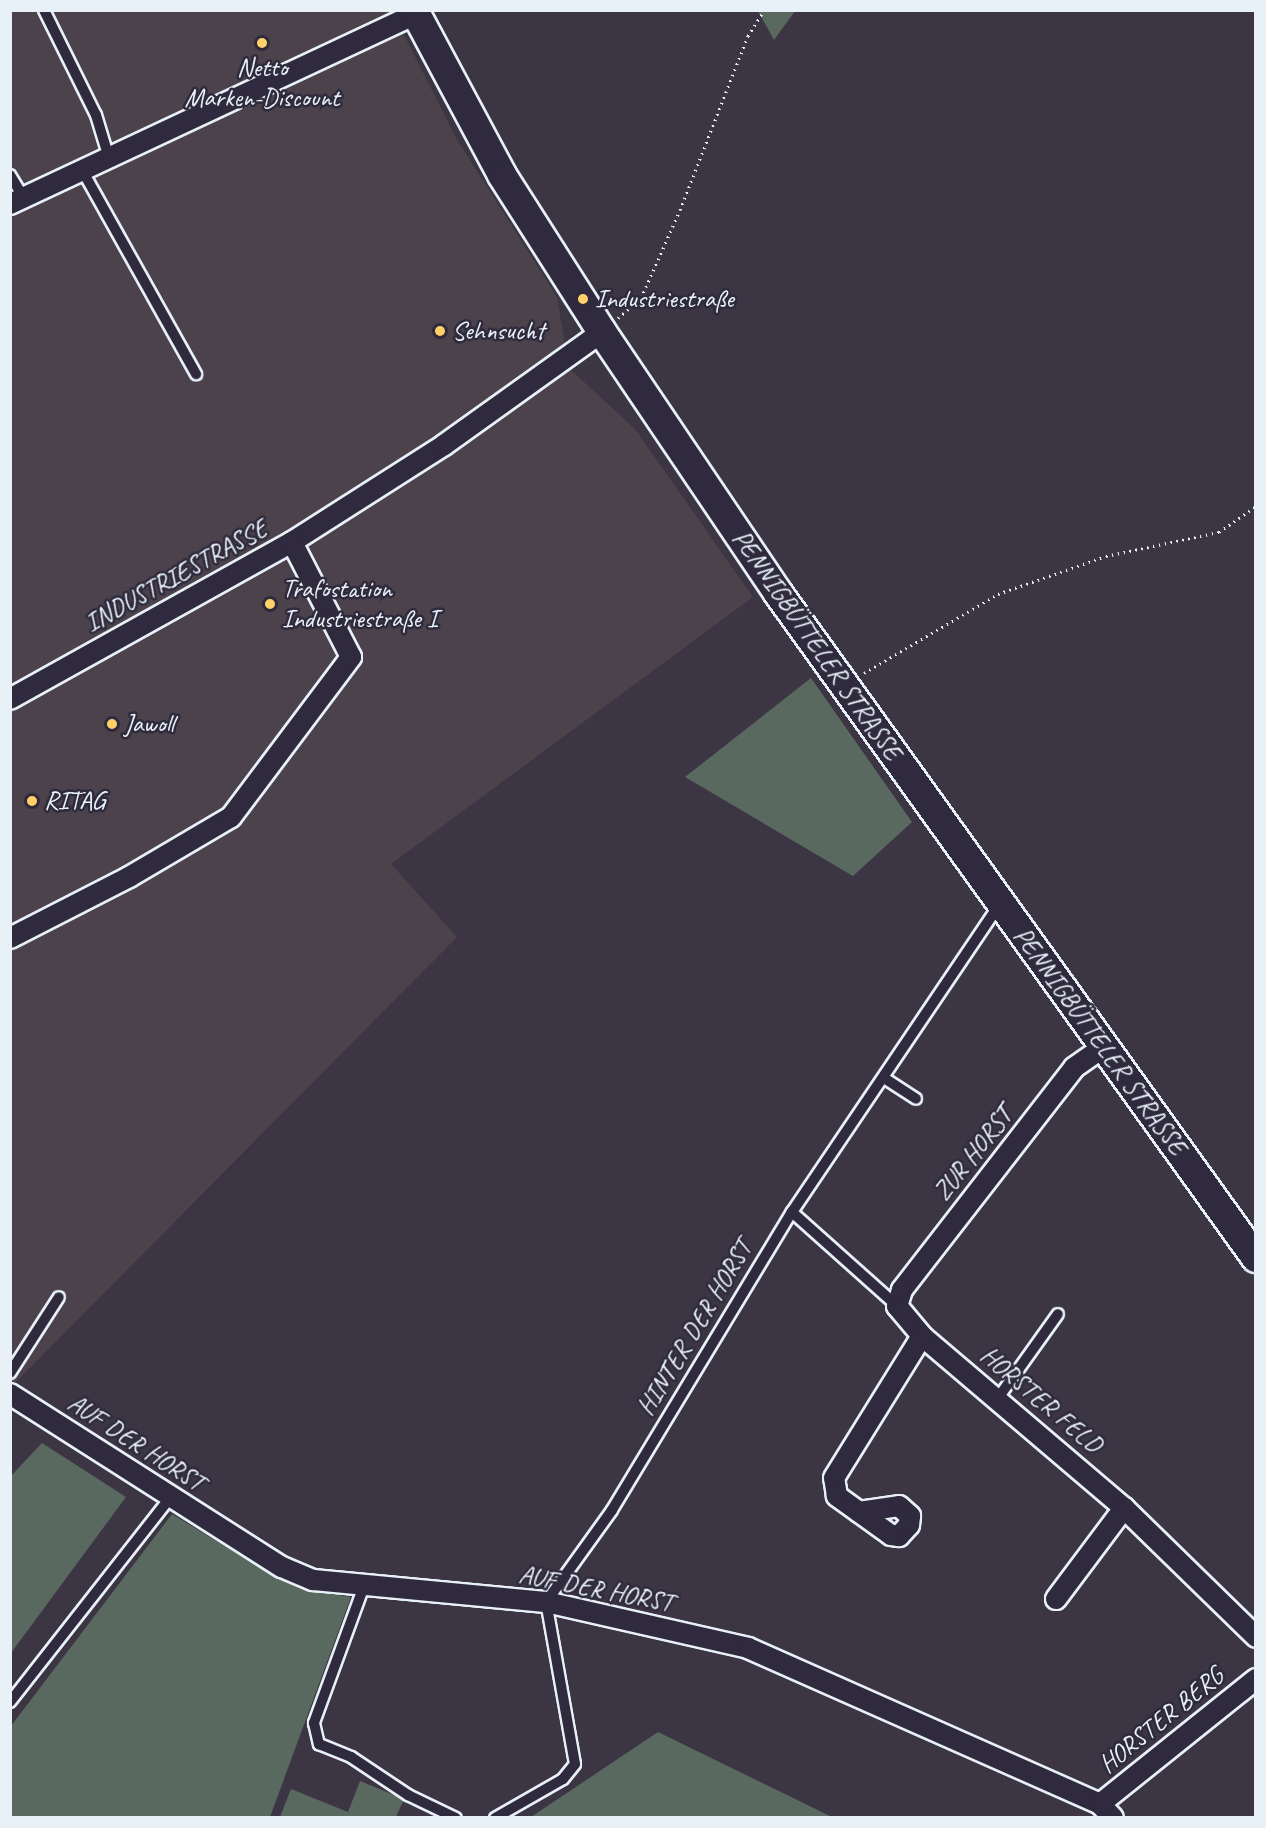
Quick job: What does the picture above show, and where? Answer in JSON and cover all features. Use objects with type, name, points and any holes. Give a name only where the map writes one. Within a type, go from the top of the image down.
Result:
[{"type":"street","points":[[17,201],[414,12]]},
{"type":"street","name":"PENNIGBÜTTELER STRASSE","points":[[414,12],[502,175],[602,332],[844,685],[1256,1258]]},
{"type":"street","name":"INDUSTRIESTRASSE","points":[[10,699],[292,542],[444,445],[602,332]]},
{"type":"street","points":[[10,938],[129,877],[231,817],[351,657],[292,542]]},
{"type":"street","name":"ZUR HORST","points":[[897,1306],[902,1290],[1074,1068],[1105,1046]]},
{"type":"street","name":"HORSTER FELD","points":[[897,1306],[922,1336],[998,1398],[1124,1508],[1256,1637]]},
{"type":"street","points":[[859,1512],[837,1496],[834,1478],[922,1336]]},
{"type":"street","name":"AUF DER HORST","points":[[10,1394],[282,1567],[313,1580],[546,1602],[748,1648],[1106,1811]]},
{"type":"street","points":[[1056,1599],[1124,1508]]},
{"type":"street","name":"HORSTER BERG","points":[[1106,1811],[1256,1679]]},
{"type":"lane","points":[[44,10],[96,115],[109,158]]},
{"type":"lane","points":[[82,171],[196,374]]},
{"type":"lane","points":[[10,175],[17,201]]},
{"type":"lane","name":"HINTER DER HORST","points":[[546,1602],[612,1509],[792,1212],[1000,903]]},
{"type":"lane","points":[[884,1078],[916,1099]]},
{"type":"lane","name":"HORSTER FELD","points":[[792,1212],[897,1306]]},
{"type":"lane","points":[[10,1372],[59,1297]]},
{"type":"lane","points":[[998,1398],[1058,1314]]},
{"type":"lane","points":[[10,1702],[171,1497]]},
{"type":"lane","points":[[364,1586],[314,1723],[319,1744],[351,1757],[408,1794],[456,1818]]},
{"type":"lane","points":[[495,1818],[563,1779],[575,1764],[546,1602]]},
{"type":"path","points":[[602,332],[641,298],[680,210],[748,36],[764,10]]},
{"type":"path","points":[[844,685],[998,594],[1106,556],[1219,532],[1256,506]]},
{"type":"shaded area","points":[[10,11],[392,11],[456,138],[557,297],[569,368],[635,429],[753,597],[391,864],[457,937],[14,1384],[10,1381]]},
{"type":"green space","points":[[758,11],[795,11],[774,40]]},
{"type":"green space","points":[[811,678],[912,822],[853,876],[685,777]]},
{"type":"green space","points":[[42,1443],[126,1497],[11,1653],[11,1476]]},
{"type":"green space","points":[[172,1514],[267,1572],[315,1592],[351,1597],[270,1817],[11,1817],[11,1726]]},
{"type":"green space","points":[[658,1732],[832,1817],[531,1817]]},
{"type":"green space","points":[[360,1781],[404,1799],[396,1817],[280,1817],[291,1789],[348,1812]]},
{"type":"place","name":"Netto Marken-Discount","points":[[262,43]]},
{"type":"place","name":"Industriestraße","points":[[583,299]]},
{"type":"place","name":"Sehnsucht","points":[[440,331]]},
{"type":"place","name":"Trafostation Industriestraße I","points":[[270,604]]},
{"type":"place","name":"Jawoll","points":[[112,724]]},
{"type":"place","name":"RITAG","points":[[32,801]]}]
